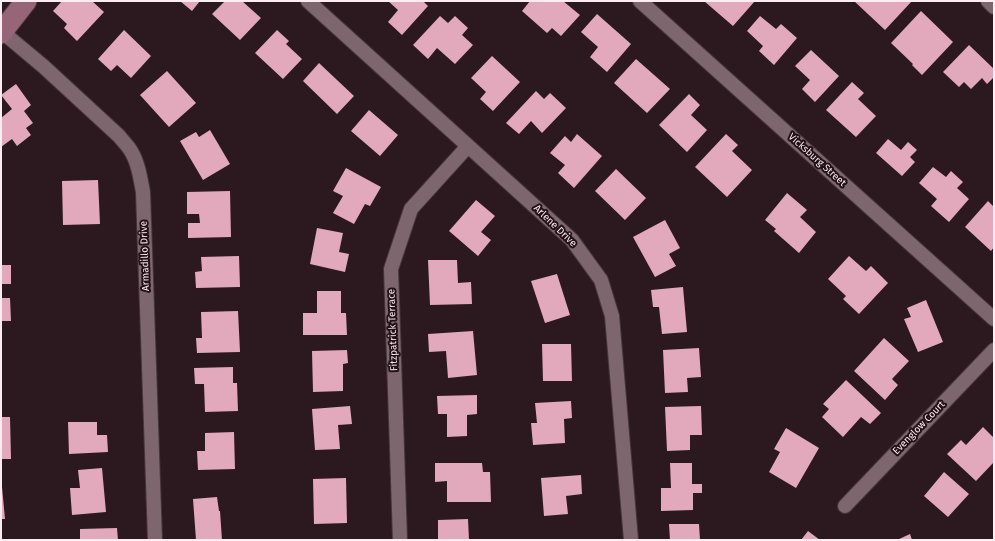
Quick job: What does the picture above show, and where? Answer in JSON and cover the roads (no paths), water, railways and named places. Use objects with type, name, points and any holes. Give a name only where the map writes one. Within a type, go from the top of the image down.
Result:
[{"type":"street","points":[[1,32],[26,1]]},
{"type":"street","name":"Arlene Drive","points":[[308,1],[572,240],[602,280],[612,316],[631,540]]},
{"type":"street","name":"Vicksburg Street","points":[[640,1],[994,319]]},
{"type":"street","points":[[988,1],[994,6]]},
{"type":"street","name":"Armadillo Drive","points":[[1,32],[43,66],[118,136],[135,158],[143,192],[155,540]]},
{"type":"street","name":"Fitzpatrick Terrace","points":[[400,540],[391,269],[411,209],[468,146]]},
{"type":"street","name":"Evenglow Court","points":[[845,506],[994,350]]}]
